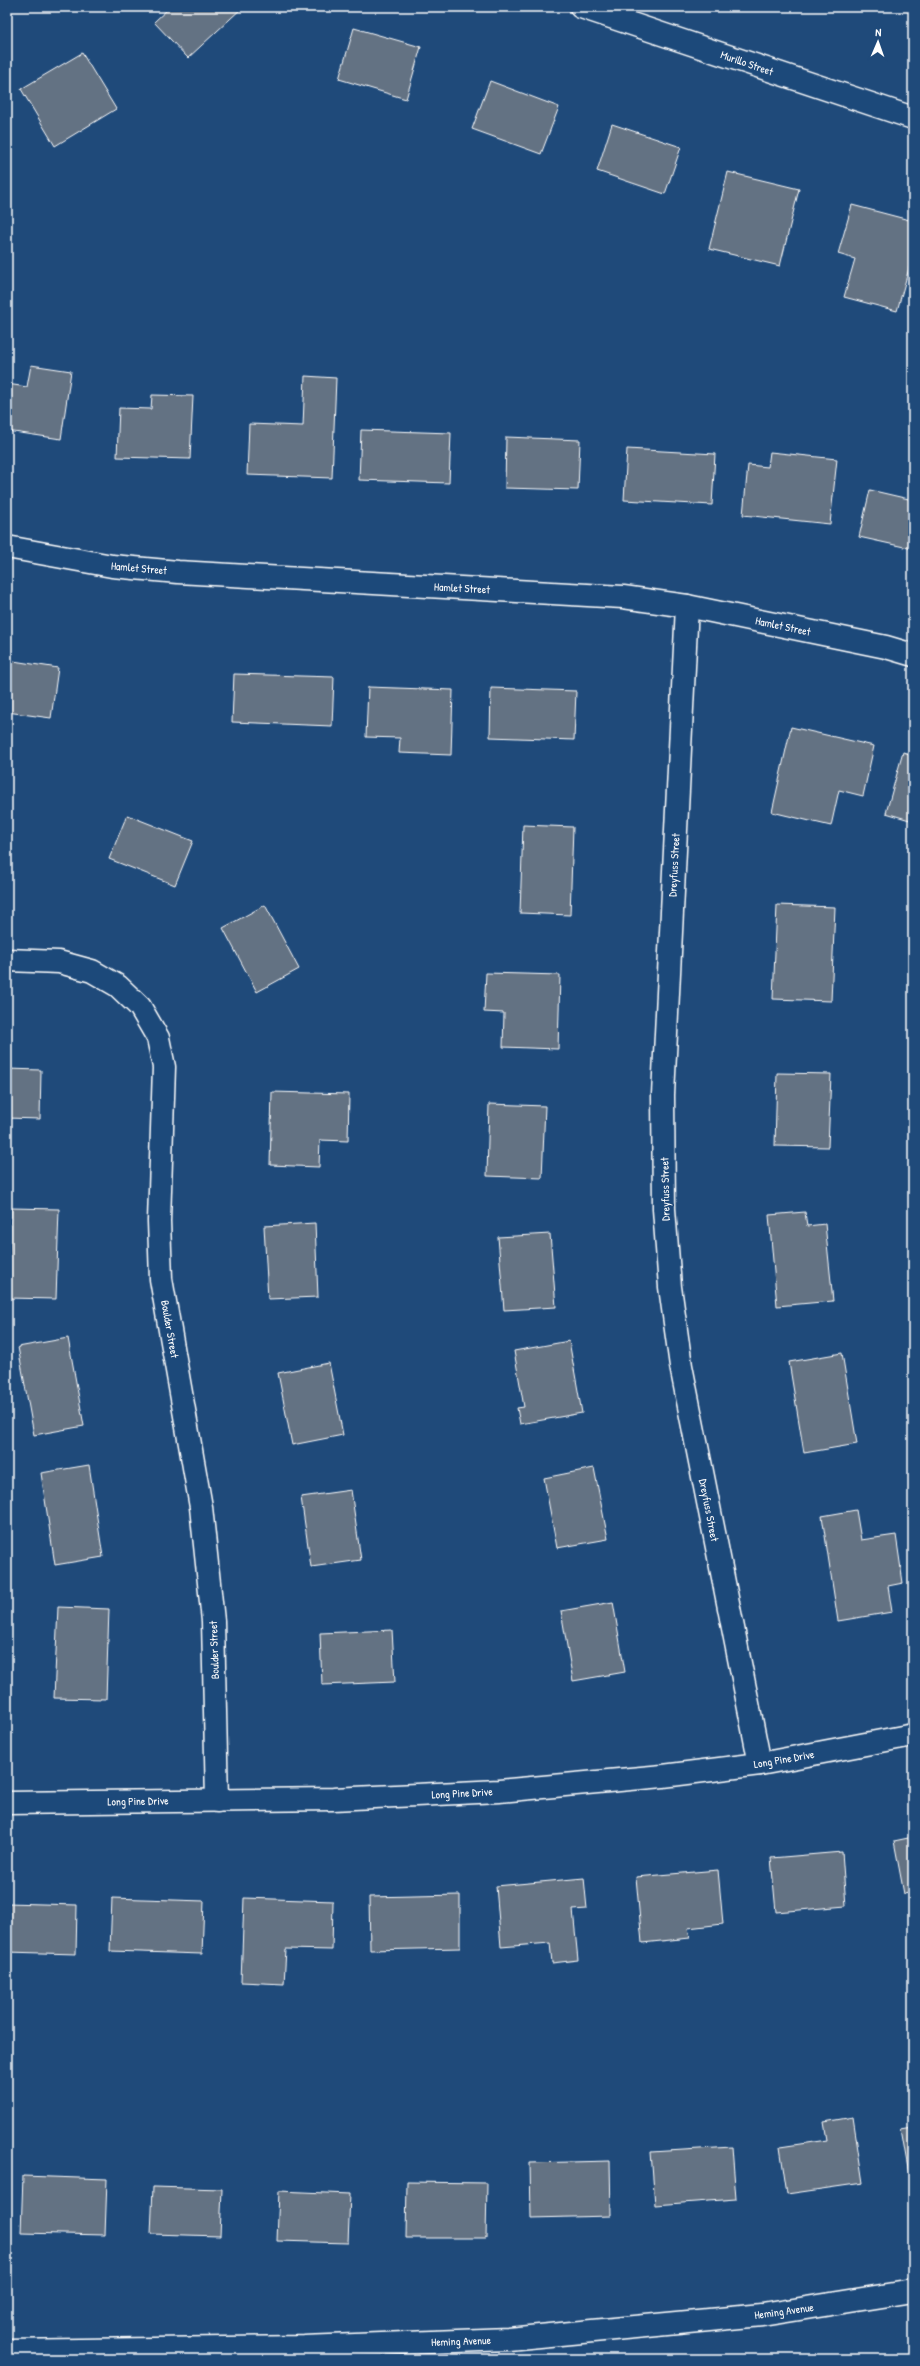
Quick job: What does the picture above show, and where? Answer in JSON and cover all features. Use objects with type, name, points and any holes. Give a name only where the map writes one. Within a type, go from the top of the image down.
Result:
[{"type":"street","name":"Murillo Street","points":[[581,7],[913,118]]},
{"type":"street","name":"Hamlet Street","points":[[7,547],[134,568],[623,597],[687,606],[886,647],[913,655]]},
{"type":"street","name":"Dreyfuss Street","points":[[687,606],[664,1087],[664,1209],[670,1287],[681,1366],[760,1764]]},
{"type":"street","name":"Boulder Street","points":[[7,960],[59,962],[92,971],[118,986],[140,1007],[158,1038],[164,1067],[159,1221],[161,1279],[201,1507],[213,1622],[217,1800]]},
{"type":"street","name":"Long Pine Drive","points":[[7,1803],[333,1799],[499,1791],[663,1776],[760,1764],[913,1734]]},
{"type":"street","name":"Heming Avenue","points":[[7,2351],[304,2347],[508,2339],[762,2315],[913,2291]]},
{"type":"building","points":[[170,7],[243,7],[188,58],[154,22]]},
{"type":"building","points":[[354,28],[421,47],[406,99],[339,79]]},
{"type":"building","points":[[82,53],[116,109],[55,146],[21,89]]},
{"type":"building","points":[[490,81],[559,107],[541,154],[472,129]]},
{"type":"building","points":[[612,124],[681,147],[665,194],[597,171]]},
{"type":"building","points":[[728,172],[799,189],[780,266],[709,249]]},
{"type":"building","points":[[852,205],[913,221],[913,254],[897,311],[844,297],[855,259],[838,254]]},
{"type":"building","points":[[31,365],[71,371],[61,439],[7,431],[7,384],[27,387]]},
{"type":"building","points":[[305,376],[336,378],[332,478],[247,475],[249,424],[303,426]]},
{"type":"building","points":[[152,395],[193,396],[190,459],[117,457],[119,408],[151,409]]},
{"type":"building","points":[[361,430],[451,433],[449,483],[359,480]]},
{"type":"building","points":[[506,437],[580,440],[578,490],[505,488]]},
{"type":"building","points":[[627,449],[715,454],[712,505],[624,500]]},
{"type":"building","points":[[770,452],[837,459],[830,524],[743,515],[748,465],[768,467]]},
{"type":"building","points":[[870,490],[913,500],[913,549],[859,537]]},
{"type":"building","points":[[7,660],[58,668],[51,718],[7,712]]},
{"type":"building","points":[[234,674],[334,677],[332,726],[232,722]]},
{"type":"building","points":[[368,687],[453,690],[451,755],[399,753],[400,738],[366,737]]},
{"type":"building","points":[[491,688],[576,691],[574,740],[490,737]]},
{"type":"building","points":[[791,727],[874,746],[863,796],[839,790],[831,826],[772,812]]},
{"type":"building","points":[[903,752],[913,755],[913,821],[886,813]]},
{"type":"building","points":[[127,815],[193,841],[175,885],[109,859]]},
{"type":"building","points":[[523,825],[573,827],[570,915],[520,913]]},
{"type":"building","points":[[265,905],[299,969],[257,992],[223,928]]},
{"type":"building","points":[[777,905],[835,907],[831,1001],[773,999]]},
{"type":"building","points":[[486,973],[560,975],[558,1049],[503,1047],[504,1013],[484,1012]]},
{"type":"building","points":[[7,1069],[41,1070],[40,1119],[7,1118]]},
{"type":"building","points":[[777,1073],[831,1074],[828,1147],[775,1146]]},
{"type":"building","points":[[272,1092],[349,1094],[348,1141],[320,1140],[319,1167],[270,1165]]},
{"type":"building","points":[[489,1104],[545,1106],[542,1178],[487,1176]]},
{"type":"building","points":[[11,1208],[59,1209],[56,1299],[8,1298]]},
{"type":"building","points":[[805,1212],[807,1226],[825,1224],[833,1301],[777,1306],[769,1215]]},
{"type":"building","points":[[315,1223],[318,1297],[268,1299],[264,1226]]},
{"type":"building","points":[[550,1234],[556,1307],[504,1310],[498,1237]]},
{"type":"building","points":[[68,1338],[84,1426],[34,1435],[18,1347]]},
{"type":"building","points":[[569,1341],[582,1413],[520,1424],[517,1408],[524,1407],[514,1351]]},
{"type":"building","points":[[842,1353],[857,1444],[804,1453],[789,1362]]},
{"type":"building","points":[[329,1363],[343,1435],[292,1445],[278,1373]]},
{"type":"building","points":[[89,1465],[103,1557],[55,1565],[41,1473]]},
{"type":"building","points":[[594,1468],[608,1539],[557,1548],[544,1478]]},
{"type":"building","points":[[351,1490],[361,1560],[311,1567],[301,1497]]},
{"type":"building","points":[[856,1510],[861,1540],[896,1535],[903,1583],[888,1586],[892,1612],[838,1621],[822,1516]]},
{"type":"building","points":[[613,1602],[625,1672],[573,1681],[561,1611]]},
{"type":"building","points":[[58,1607],[109,1609],[106,1699],[54,1698]]},
{"type":"building","points":[[392,1630],[395,1682],[322,1685],[320,1633]]},
{"type":"building","points":[[913,1837],[913,1892],[904,1894],[894,1841]]},
{"type":"building","points":[[842,1852],[846,1906],[776,1912],[771,1858]]},
{"type":"building","points":[[718,1870],[723,1924],[688,1928],[690,1938],[642,1943],[636,1877]]},
{"type":"building","points":[[584,1878],[587,1909],[573,1910],[578,1960],[552,1963],[550,1943],[501,1947],[496,1886]]},
{"type":"building","points":[[460,1895],[460,1948],[370,1950],[369,1897]]},
{"type":"building","points":[[112,1898],[204,1901],[202,1954],[110,1951]]},
{"type":"building","points":[[244,1898],[333,1901],[332,1950],[286,1949],[284,1984],[241,1982]]},
{"type":"building","points":[[7,1903],[77,1905],[76,1954],[7,1952]]},
{"type":"building","points":[[853,2117],[863,2183],[787,2194],[780,2147],[827,2140],[824,2122]]},
{"type":"building","points":[[913,2127],[913,2180],[910,2180],[901,2129]]},
{"type":"building","points":[[732,2147],[736,2199],[655,2205],[651,2152]]},
{"type":"building","points":[[610,2161],[611,2216],[531,2218],[530,2163]]},
{"type":"building","points":[[23,2176],[107,2179],[105,2235],[21,2233]]},
{"type":"building","points":[[407,2182],[487,2183],[486,2238],[406,2238]]},
{"type":"building","points":[[153,2187],[222,2189],[220,2236],[151,2234]]},
{"type":"building","points":[[279,2191],[350,2194],[348,2243],[277,2241]]}]
